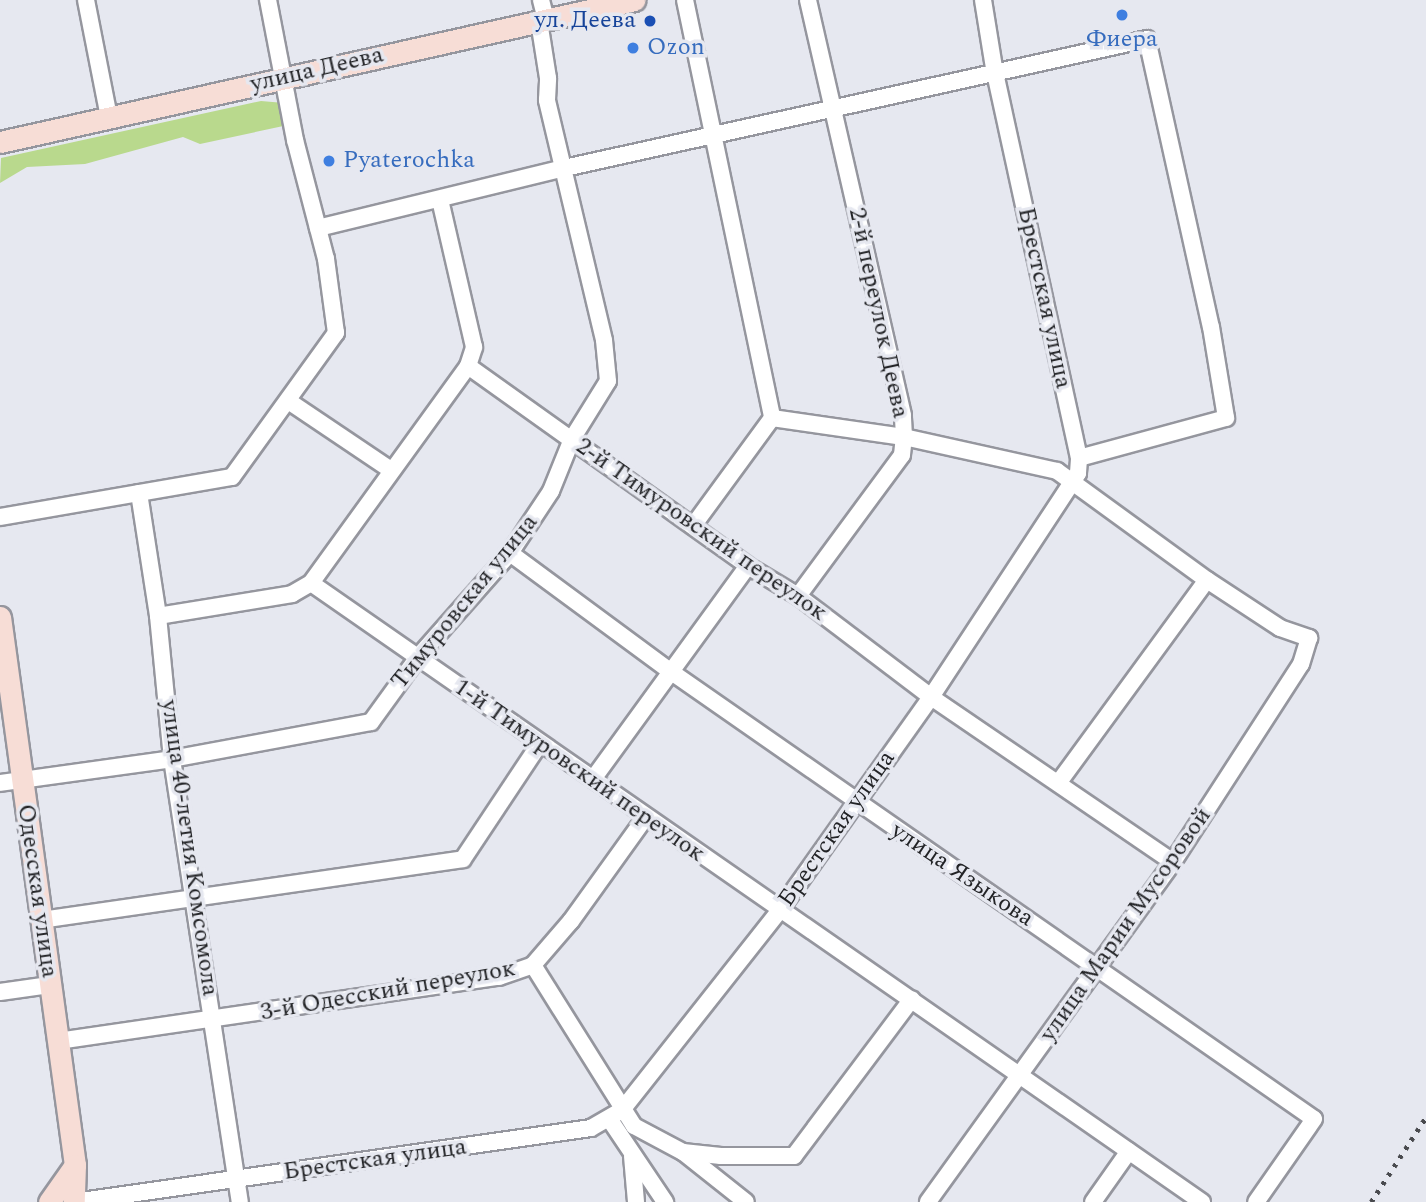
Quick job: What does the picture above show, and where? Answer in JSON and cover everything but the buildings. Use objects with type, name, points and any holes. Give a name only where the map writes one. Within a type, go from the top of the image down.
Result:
[{"type":"main road","name":"улица Деева","points":[[0,142],[286,77],[542,14],[634,0]]},
{"type":"main road","name":"Одесская улица","points":[[0,617],[75,1165],[74,1202]]},
{"type":"main road","points":[[49,1202],[75,1165]]},
{"type":"street","points":[[86,0],[109,117]]},
{"type":"street","points":[[0,517],[232,477],[290,402],[336,333],[318,228],[295,140],[286,77],[268,0]]},
{"type":"street","points":[[685,0],[772,418],[693,526]]},
{"type":"street","name":"2-й переулок Деева","points":[[798,596],[902,455],[904,437],[903,415],[808,0]]},
{"type":"street","name":"Брестская улица","points":[[74,1202],[575,1132],[616,1115],[779,911],[931,697],[1075,481],[1079,458],[995,74],[984,0]]},
{"type":"street","name":"Тимуровская улица","points":[[0,783],[172,759],[371,722],[418,657],[510,553],[551,491],[572,439],[608,381],[604,340],[560,169],[542,14]]},
{"type":"street","points":[[318,228],[560,169],[1147,39],[1210,327],[1226,418],[1079,458]]},
{"type":"street","points":[[158,616],[292,594],[311,583],[468,366],[474,347],[440,200]]},
{"type":"street","name":"2-й Тимуровский переулок","points":[[468,366],[748,566],[798,596],[931,697],[1173,862]]},
{"type":"street","points":[[290,402],[391,470]]},
{"type":"street","points":[[772,418],[904,437],[1057,471],[1075,481],[1208,580],[1059,782]]},
{"type":"street","name":"улица 40-летия Комсомола","points":[[139,493],[158,616],[172,759],[240,1202]]},
{"type":"street","name":"улица Языкова","points":[[510,553],[670,671],[856,802],[1314,1119],[1256,1202]]},
{"type":"street","points":[[593,779],[748,566]]},
{"type":"street","name":"улица Марии Мусоровой","points":[[928,1202],[1173,862],[1301,664],[1308,638],[1280,628],[1208,580]]},
{"type":"street","name":"1-й Тимуровский переулок","points":[[311,583],[645,818],[1021,1074],[1202,1202]]},
{"type":"street","points":[[41,920],[463,859],[540,743]]},
{"type":"street","name":"3-й Одесский переулок","points":[[58,1041],[214,1021],[499,977],[533,965],[571,921],[645,818]]},
{"type":"street","points":[[533,965],[616,1115],[631,1152],[665,1202]]},
{"type":"street","points":[[0,992],[50,985]]},
{"type":"street","points":[[683,1152],[793,1156],[912,999]]},
{"type":"street","points":[[616,1115],[683,1152],[746,1202]]},
{"type":"street","points":[[1093,1202],[1129,1151]]},
{"type":"street","points":[[631,1152],[636,1202]]},
{"type":"green space","points":[[261,101],[284,103],[288,125],[200,144],[183,137],[85,164],[27,167],[0,183],[1,158]]},
{"type":"railway","points":[[1371,1202],[1426,1117]]},
{"type":"place","name":"Фиера","points":[[1122,15]]},
{"type":"place","name":"ул. Деева","points":[[650,21]]},
{"type":"place","name":"Ozon","points":[[633,48]]},
{"type":"place","name":"Pyaterochka","points":[[329,161]]}]
